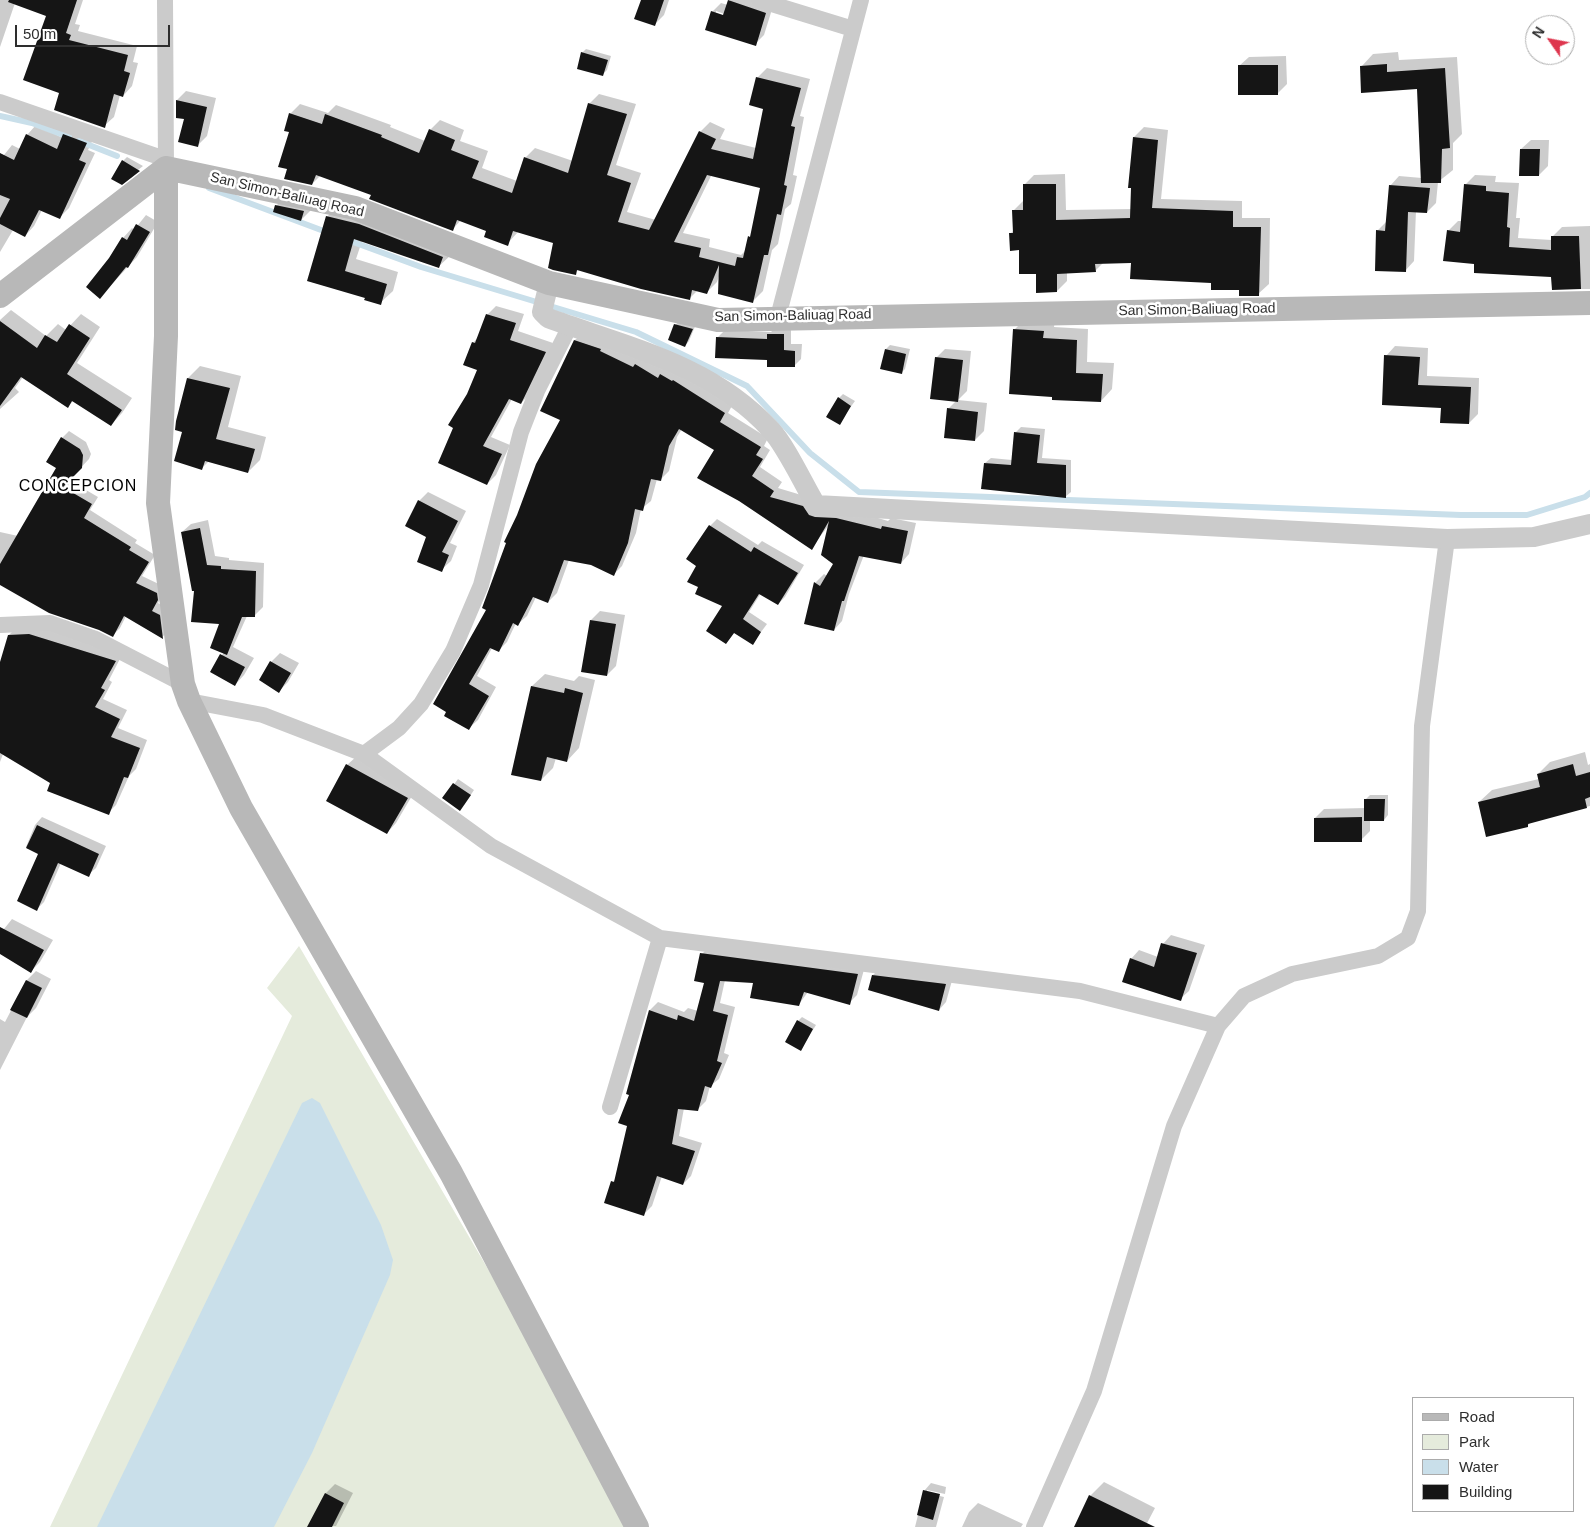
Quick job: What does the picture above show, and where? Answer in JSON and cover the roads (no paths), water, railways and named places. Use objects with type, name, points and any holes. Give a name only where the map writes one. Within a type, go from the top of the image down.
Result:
[{"type":"main road","name":"San Simon-Baliuag Road","points":[[166,164],[355,208],[549,284],[718,320],[778,317],[1590,303]]},
{"type":"main road","points":[[0,296],[166,164]]},
{"type":"main road","points":[[166,164],[166,336],[158,503],[186,693],[241,808],[451,1173],[637,1527]]},
{"type":"street","points":[[0,102],[166,164],[165,0]]},
{"type":"street","points":[[758,0],[853,29]]},
{"type":"street","points":[[778,317],[861,0]]},
{"type":"street","points":[[549,284],[542,312],[548,318],[666,358],[733,394],[772,431],[816,505],[932,513],[1134,520],[1448,539],[1534,536],[1590,524]]},
{"type":"street","points":[[364,754],[399,728],[421,704],[453,651],[481,585],[521,432],[537,391],[570,326]]},
{"type":"street","points":[[1034,1527],[1094,1391],[1174,1126],[1218,1026],[1244,996],[1284,977],[1378,956],[1408,938],[1418,910],[1422,726],[1448,539]]},
{"type":"street","points":[[0,625],[50,623],[96,639],[186,693],[263,716],[364,754],[491,846],[660,938],[1080,991],[1218,1026]]},
{"type":"street","points":[[610,1107],[660,938]]},
{"type":"water","points":[[312,1098],[320,1103],[381,1225],[393,1260],[390,1275],[312,1453],[274,1527],[97,1527],[302,1103]]},
{"type":"waterway","points":[[0,116],[32,123],[69,137]]},
{"type":"waterway","points":[[79,141],[117,156]]},
{"type":"waterway","points":[[209,188],[329,233]]},
{"type":"waterway","points":[[345,239],[421,267],[636,332],[747,386],[810,453],[859,492],[1461,515],[1527,515],[1585,497],[1590,493]]},
{"type":"district","name":"CONCEPCION","points":[[78,487]]}]
